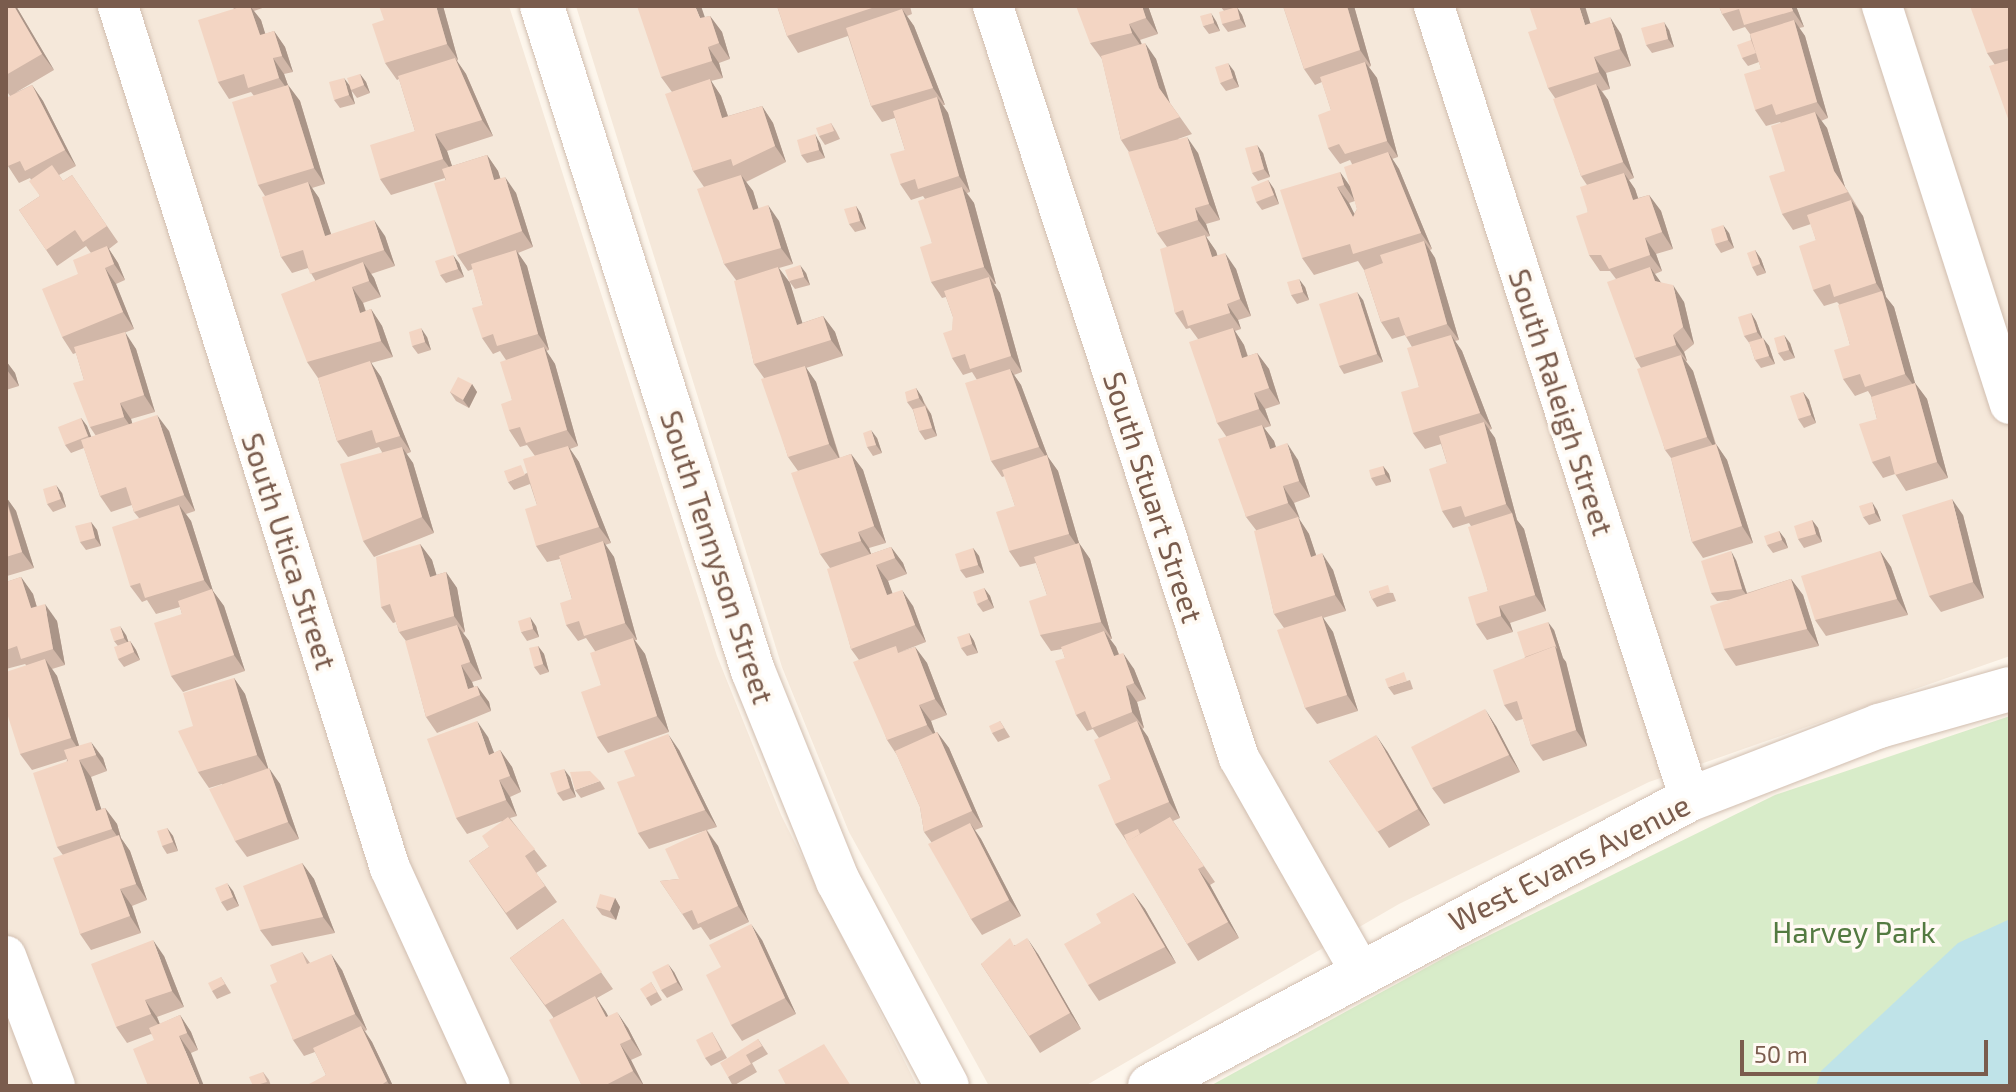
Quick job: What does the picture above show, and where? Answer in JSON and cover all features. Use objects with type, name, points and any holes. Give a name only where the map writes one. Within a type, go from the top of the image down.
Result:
[{"type":"street","name":"South Utica Street","points":[[118,6],[390,868],[490,1086]]},
{"type":"street","name":"South Tennyson Street","points":[[542,6],[753,671],[838,881],[947,1086]]},
{"type":"street","name":"South Stuart Street","points":[[993,6],[1239,758],[1359,969]]},
{"type":"street","name":"South Raleigh Street","points":[[1434,6],[1690,799]]},
{"type":"street","points":[[1882,6],[2010,404]]},
{"type":"street","name":"West Evans Avenue","points":[[1150,1086],[1359,969],[1690,799],[1879,726],[2010,689]]},
{"type":"street","points":[[6,956],[55,1086]]},
{"type":"shaded area","points":[[6,6],[509,6],[717,656],[781,815],[917,1086],[6,1086]]},
{"type":"shaded area","points":[[576,6],[2010,6],[2010,656],[1649,782],[1399,904],[1085,1086],[989,1086],[849,832],[782,667]]},
{"type":"green space","name":"Harvey Park","points":[[2010,716],[2010,1086],[1210,1086],[1453,953],[1775,795]]},
{"type":"water","points":[[2010,919],[2010,1086],[1816,1086],[1821,1071],[1958,943]]},
{"type":"building","points":[[6,6],[14,6],[42,54],[6,75]]},
{"type":"building","points":[[250,6],[260,35],[274,31],[282,56],[273,58],[279,78],[248,88],[244,74],[218,82],[198,20]]},
{"type":"building","points":[[379,6],[436,6],[447,44],[385,63],[372,24],[384,20]]},
{"type":"building","points":[[637,6],[695,6],[700,18],[710,16],[719,43],[708,47],[712,61],[661,77]]},
{"type":"building","points":[[777,6],[878,6],[787,36]]},
{"type":"building","points":[[1076,6],[1142,6],[1146,18],[1129,24],[1132,33],[1090,43]]},
{"type":"building","points":[[1283,6],[1347,6],[1360,50],[1304,69]]},
{"type":"building","points":[[1529,6],[1579,6],[1585,25],[1610,17],[1620,49],[1594,57],[1599,72],[1548,88],[1528,32],[1537,29]]},
{"type":"building","points":[[1719,6],[1791,6],[1793,11],[1744,25],[1739,9],[1722,14]]},
{"type":"building","points":[[1970,6],[2010,6],[2010,48],[1987,53]]},
{"type":"building","points":[[1237,7],[1240,19],[1222,24],[1219,12]]},
{"type":"building","points":[[902,9],[933,88],[871,106],[846,28]]},
{"type":"building","points":[[1211,13],[1214,23],[1203,26],[1200,16]]},
{"type":"building","points":[[1794,20],[1817,102],[1776,115],[1772,104],[1755,110],[1744,74],[1761,69],[1750,34]]},
{"type":"building","points":[[1664,22],[1668,39],[1646,45],[1641,28]]},
{"type":"building","points":[[1751,40],[1756,53],[1742,58],[1737,45]]},
{"type":"building","points":[[1145,43],[1159,88],[1180,117],[1121,140],[1101,56]]},
{"type":"building","points":[[455,58],[482,120],[435,134],[443,159],[380,179],[370,145],[415,131],[398,76]]},
{"type":"building","points":[[2010,60],[2010,124],[1989,66]]},
{"type":"building","points":[[1365,62],[1387,141],[1345,154],[1339,144],[1328,148],[1318,115],[1331,110],[1320,77]]},
{"type":"building","points":[[1228,63],[1233,78],[1220,83],[1215,67]]},
{"type":"building","points":[[360,74],[364,85],[351,90],[347,78]]},
{"type":"building","points":[[344,78],[349,95],[334,100],[329,82]]},
{"type":"building","points":[[710,79],[722,118],[762,106],[775,146],[733,166],[731,159],[693,171],[665,94]]},
{"type":"building","points":[[1596,84],[1623,162],[1581,176],[1553,99]]},
{"type":"building","points":[[32,85],[65,150],[25,171],[20,161],[8,166],[6,162],[6,98]]},
{"type":"building","points":[[288,85],[314,168],[258,185],[232,102]]},
{"type":"building","points":[[937,97],[959,176],[918,189],[915,179],[900,184],[890,154],[905,150],[893,111]]},
{"type":"building","points":[[1815,112],[1834,171],[1848,192],[1782,214],[1769,176],[1785,171],[1771,126]]},
{"type":"building","points":[[831,123],[834,131],[819,136],[816,128]]},
{"type":"building","points":[[815,134],[819,150],[801,155],[797,140]]},
{"type":"building","points":[[1187,137],[1209,204],[1195,208],[1198,220],[1157,233],[1128,152]]},
{"type":"building","points":[[1257,145],[1264,169],[1252,173],[1245,148]]},
{"type":"building","points":[[1388,152],[1421,233],[1353,254],[1350,244],[1302,258],[1280,190],[1340,172],[1344,185],[1337,187],[1353,217],[1357,209],[1344,167]]},
{"type":"building","points":[[487,155],[494,180],[505,177],[522,231],[457,255],[434,183],[446,180],[442,169]]},
{"type":"building","points":[[52,165],[63,181],[72,175],[107,226],[83,242],[75,230],[46,250],[19,210],[40,196],[29,181]]},
{"type":"building","points":[[1624,173],[1633,200],[1649,195],[1662,232],[1645,238],[1650,255],[1609,269],[1601,255],[1589,255],[1576,216],[1588,212],[1580,187]]},
{"type":"building","points":[[741,175],[753,210],[768,205],[781,248],[724,264],[697,189]]},
{"type":"building","points":[[1268,180],[1274,195],[1256,202],[1251,187]]},
{"type":"building","points":[[308,182],[325,236],[374,220],[384,250],[310,274],[303,250],[281,257],[262,197]]},
{"type":"building","points":[[962,187],[984,267],[931,282],[920,247],[932,243],[918,201]]},
{"type":"building","points":[[1851,200],[1876,283],[1834,297],[1830,284],[1813,290],[1799,246],[1816,240],[1807,215]]},
{"type":"building","points":[[856,206],[860,221],[849,224],[844,209]]},
{"type":"building","points":[[1723,225],[1728,240],[1715,244],[1711,229]]},
{"type":"building","points":[[1205,235],[1212,257],[1225,253],[1240,299],[1227,304],[1230,313],[1188,326],[1183,310],[1175,313],[1160,249]]},
{"type":"building","points":[[1424,241],[1447,324],[1406,337],[1399,317],[1381,322],[1364,270],[1383,263],[1380,255]]},
{"type":"building","points":[[107,246],[114,264],[105,268],[123,312],[62,337],[42,289],[78,274],[73,260]]},
{"type":"building","points":[[516,250],[538,334],[497,346],[493,334],[482,338],[472,308],[483,305],[471,264]]},
{"type":"building","points":[[1755,250],[1760,264],[1752,267],[1747,253]]},
{"type":"building","points":[[453,255],[458,269],[440,275],[435,261]]},
{"type":"building","points":[[363,262],[369,281],[352,287],[360,313],[371,309],[381,341],[307,362],[281,294]]},
{"type":"building","points":[[800,265],[804,277],[789,281],[785,270]]},
{"type":"building","points":[[778,267],[797,325],[823,316],[831,340],[754,364],[734,281]]},
{"type":"building","points":[[1650,267],[1655,281],[1673,285],[1683,327],[1673,335],[1676,345],[1635,358],[1607,282]]},
{"type":"building","points":[[989,277],[1011,356],[970,369],[965,354],[952,358],[943,333],[952,330],[953,317],[944,291]]},
{"type":"building","points":[[1299,279],[1303,292],[1291,295],[1287,282]]},
{"type":"building","points":[[1882,291],[1905,374],[1865,387],[1860,374],[1843,379],[1834,350],[1850,345],[1838,305]]},
{"type":"building","points":[[1357,292],[1377,354],[1339,366],[1319,304]]},
{"type":"building","points":[[1751,313],[1757,332],[1744,336],[1738,317]]},
{"type":"building","points":[[421,328],[425,342],[412,346],[409,332]]},
{"type":"building","points":[[1233,328],[1242,358],[1257,353],[1269,388],[1254,393],[1259,409],[1217,423],[1189,342]]},
{"type":"building","points":[[125,332],[144,395],[120,403],[124,417],[90,427],[73,383],[84,380],[74,347]]},
{"type":"building","points":[[1451,335],[1480,413],[1413,433],[1401,392],[1419,387],[1407,348]]},
{"type":"building","points":[[1784,335],[1789,350],[1778,353],[1774,338]]},
{"type":"building","points":[[1763,338],[1769,356],[1755,360],[1749,342]]},
{"type":"building","points":[[544,347],[567,430],[526,443],[520,427],[509,430],[501,404],[512,400],[500,362]]},
{"type":"building","points":[[1681,355],[1707,437],[1665,450],[1637,369]]},
{"type":"building","points":[[370,361],[400,436],[376,443],[372,430],[337,441],[318,378]]},
{"type":"building","points":[[805,366],[829,444],[788,457],[761,379]]},
{"type":"building","points":[[1010,369],[1039,447],[991,461],[965,383]]},
{"type":"building","points":[[458,377],[472,384],[463,400],[450,392]]},
{"type":"building","points":[[1915,383],[1937,462],[1895,475],[1890,456],[1872,462],[1859,424],[1877,419],[1871,397]]},
{"type":"building","points":[[916,388],[919,398],[907,402],[905,392]]},
{"type":"building","points":[[1803,392],[1811,415],[1798,419],[1790,396]]},
{"type":"building","points":[[925,406],[932,428],[919,431],[913,409]]},
{"type":"building","points":[[157,415],[184,495],[134,512],[126,487],[100,496],[81,440]]},
{"type":"building","points":[[81,418],[88,436],[65,445],[58,427]]},
{"type":"building","points":[[1484,422],[1506,504],[1465,517],[1461,506],[1442,511],[1429,469],[1447,463],[1439,436]]},
{"type":"building","points":[[1262,425],[1270,449],[1287,443],[1299,481],[1283,486],[1288,503],[1246,517],[1218,439]]},
{"type":"building","points":[[871,430],[876,445],[867,447],[863,433]]},
{"type":"building","points":[[1716,444],[1742,526],[1692,542],[1671,458]]},
{"type":"building","points":[[568,446],[599,527],[536,546],[525,509],[537,505],[523,459]]},
{"type":"building","points":[[402,447],[422,517],[363,541],[340,464]]},
{"type":"building","points":[[851,454],[874,526],[858,532],[861,541],[820,554],[791,473]]},
{"type":"building","points":[[1047,455],[1069,534],[1009,551],[996,512],[1015,506],[1002,470]]},
{"type":"building","points":[[521,465],[525,475],[508,482],[504,471]]},
{"type":"building","points":[[1383,466],[1385,474],[1371,478],[1369,470]]},
{"type":"building","points":[[56,485],[61,499],[47,504],[43,489]]},
{"type":"building","points":[[1952,499],[1973,582],[1929,596],[1902,515]]},
{"type":"building","points":[[6,500],[22,552],[6,557]]},
{"type":"building","points":[[1872,502],[1875,513],[1863,517],[1859,506]]},
{"type":"building","points":[[179,505],[204,580],[145,598],[140,583],[130,586],[112,527]]},
{"type":"building","points":[[1512,513],[1535,595],[1499,606],[1501,616],[1476,624],[1468,597],[1488,591],[1468,527]]},
{"type":"building","points":[[1298,517],[1311,557],[1322,553],[1335,595],[1274,614],[1254,531]]},
{"type":"building","points":[[1812,520],[1816,534],[1798,539],[1794,526]]},
{"type":"building","points":[[91,522],[95,538],[80,542],[75,526]]},
{"type":"building","points":[[1779,531],[1782,540],[1767,545],[1764,536]]},
{"type":"building","points":[[603,541],[625,623],[584,636],[579,621],[566,625],[560,603],[572,599],[559,556]]},
{"type":"building","points":[[1079,543],[1101,622],[1040,635],[1029,601],[1047,595],[1034,557]]},
{"type":"building","points":[[420,544],[430,577],[446,572],[454,616],[399,632],[390,604],[381,607],[376,557]]},
{"type":"building","points":[[891,547],[895,558],[876,565],[887,595],[902,590],[915,625],[851,649],[827,569]]},
{"type":"building","points":[[973,548],[978,565],[960,570],[955,554]]},
{"type":"building","points":[[1731,551],[1742,589],[1711,593],[1701,561]]},
{"type":"building","points":[[1880,551],[1897,599],[1815,620],[1801,576]]},
{"type":"building","points":[[21,577],[31,608],[45,604],[53,649],[21,659],[17,646],[6,650],[6,582]]},
{"type":"building","points":[[1791,579],[1807,629],[1724,649],[1710,606]]},
{"type":"building","points":[[1388,585],[1390,592],[1372,599],[1369,591]]},
{"type":"building","points":[[984,588],[988,599],[977,604],[973,592]]},
{"type":"building","points":[[212,589],[234,655],[171,676],[154,623],[182,614],[178,601]]},
{"type":"building","points":[[1322,616],[1347,695],[1305,708],[1277,630]]},
{"type":"building","points":[[530,617],[533,629],[521,632],[518,621]]},
{"type":"building","points":[[1548,622],[1557,649],[1555,646],[1525,657],[1517,632]]},
{"type":"building","points":[[457,625],[470,662],[461,665],[468,689],[477,686],[480,695],[426,717],[405,641]]},
{"type":"building","points":[[120,626],[124,638],[114,641],[110,629]]},
{"type":"building","points":[[1104,631],[1114,656],[1123,653],[1134,683],[1126,686],[1132,712],[1092,728],[1085,711],[1076,715],[1055,661],[1065,658],[1061,647]]},
{"type":"building","points":[[969,633],[972,644],[961,648],[957,637]]},
{"type":"building","points":[[633,638],[657,716],[597,737],[581,692],[601,685],[590,653]]},
{"type":"building","points":[[130,641],[134,652],[118,659],[114,647]]},
{"type":"building","points":[[538,646],[543,664],[534,667],[529,648]]},
{"type":"building","points":[[896,646],[898,653],[915,647],[935,699],[919,705],[927,725],[887,740],[853,662]]},
{"type":"building","points":[[1555,646],[1576,730],[1531,745],[1517,701],[1504,705],[1493,670]]},
{"type":"building","points":[[45,659],[71,738],[20,754],[6,710],[6,672]]},
{"type":"building","points":[[1404,672],[1407,681],[1388,687],[1385,679]]},
{"type":"building","points":[[234,678],[257,755],[198,772],[178,731],[193,726],[183,693]]},
{"type":"building","points":[[1485,709],[1509,755],[1432,788],[1411,747]]},
{"type":"building","points":[[477,721],[489,755],[500,750],[510,776],[499,780],[506,800],[456,818],[427,739]]},
{"type":"building","points":[[1000,721],[1004,728],[992,733],[989,726]]},
{"type":"building","points":[[1137,721],[1169,802],[1115,824],[1098,785],[1111,779],[1094,740]]},
{"type":"building","points":[[937,732],[972,811],[924,832],[920,807],[895,751]]},
{"type":"building","points":[[668,734],[705,810],[638,833],[617,782],[635,776],[624,751]]},
{"type":"building","points":[[1376,735],[1418,809],[1377,832],[1329,761]]},
{"type":"building","points":[[91,742],[96,755],[79,760],[96,811],[105,808],[112,829],[57,847],[33,773],[68,761],[64,750]]},
{"type":"building","points":[[269,768],[288,822],[235,841],[209,789]]},
{"type":"building","points":[[564,769],[570,788],[557,793],[550,773]]},
{"type":"building","points":[[590,771],[600,781],[575,790],[570,772]]},
{"type":"building","points":[[508,817],[535,849],[525,856],[545,886],[506,913],[469,861],[489,847],[482,836]]},
{"type":"building","points":[[1170,817],[1204,866],[1198,869],[1228,922],[1187,944],[1126,842]]},
{"type":"building","points":[[970,823],[1009,900],[971,919],[928,844]]},
{"type":"building","points":[[167,828],[173,842],[162,846],[157,831]]},
{"type":"building","points":[[1138,829],[1140,834],[1127,842],[1124,835]]},
{"type":"building","points":[[706,830],[738,906],[698,924],[692,910],[682,914],[660,881],[679,879],[665,849]]},
{"type":"building","points":[[119,835],[136,884],[120,889],[130,916],[80,934],[53,858]]},
{"type":"building","points":[[302,863],[323,917],[260,930],[243,886]]},
{"type":"building","points":[[227,883],[233,897],[221,902],[215,888]]},
{"type":"building","points":[[1133,893],[1165,947],[1088,985],[1064,944],[1101,923],[1096,914]]},
{"type":"building","points":[[600,894],[615,898],[610,911],[596,907]]},
{"type":"building","points":[[563,919],[602,972],[545,1005],[510,958]]},
{"type":"building","points":[[751,924],[785,998],[731,1025],[706,975],[721,967],[709,945]]},
{"type":"building","points":[[1010,938],[1014,946],[1027,938],[1070,1013],[1029,1036],[981,964]]},
{"type":"building","points":[[153,940],[172,991],[145,1000],[151,1014],[116,1027],[91,964]]},
{"type":"building","points":[[302,952],[307,964],[331,954],[355,1014],[293,1040],[270,985],[277,982],[270,965]]},
{"type":"building","points":[[668,964],[677,982],[661,990],[652,972]]},
{"type":"building","points":[[221,977],[225,984],[212,991],[208,983]]},
{"type":"building","points":[[651,982],[657,992],[646,998],[640,989]]},
{"type":"building","points":[[595,996],[606,1017],[617,1012],[631,1039],[620,1044],[633,1071],[604,1086],[582,1086],[549,1020]]},
{"type":"building","points":[[180,1015],[187,1033],[179,1036],[200,1086],[148,1086],[133,1049],[154,1040],[149,1028]]},
{"type":"building","points":[[361,1026],[387,1081],[380,1086],[311,1086],[309,1084],[326,1075],[313,1048]]},
{"type":"building","points":[[712,1032],[721,1050],[705,1058],[696,1040]]},
{"type":"building","points":[[758,1039],[762,1046],[746,1055],[751,1064],[728,1077],[720,1063]]},
{"type":"building","points":[[824,1044],[851,1086],[785,1086],[778,1070]]},
{"type":"building","points":[[263,1072],[267,1082],[253,1086],[249,1077]]}]
